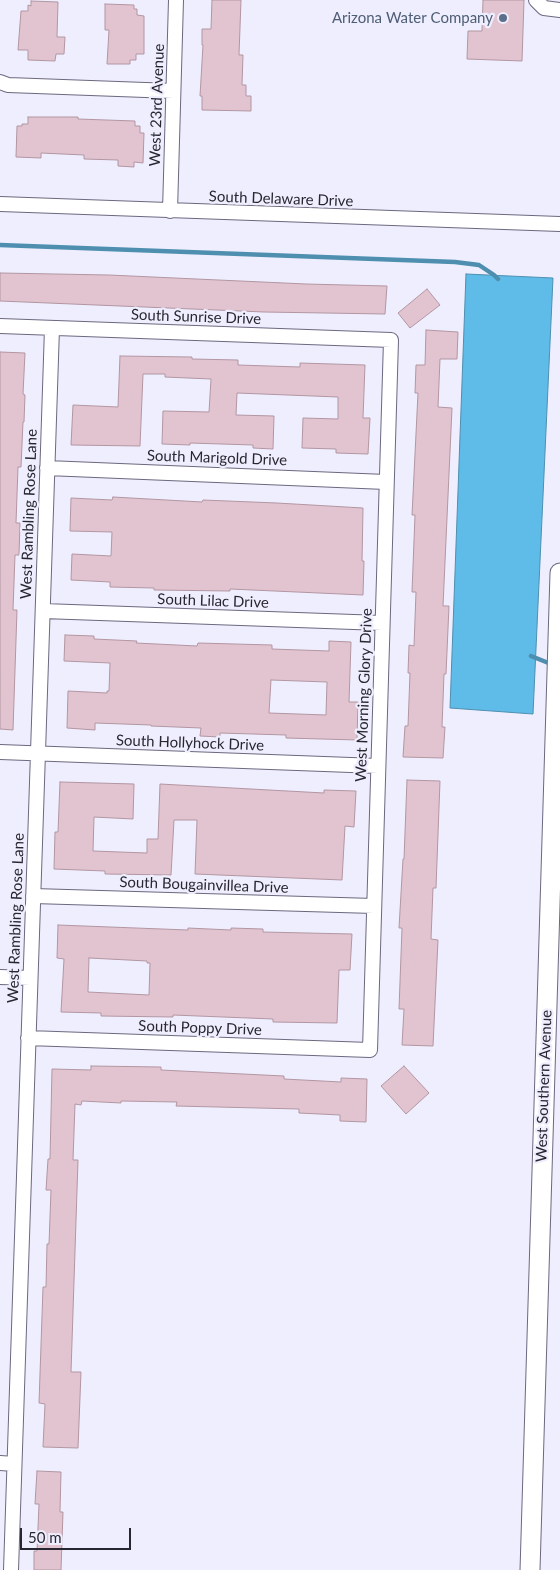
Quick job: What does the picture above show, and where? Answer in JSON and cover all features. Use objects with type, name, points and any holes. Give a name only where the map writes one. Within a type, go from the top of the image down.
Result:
[{"type":"main road","name":"West Southern Avenue","points":[[530,1570],[560,573]]},
{"type":"street","name":"West 23rd Avenue","points":[[170,211],[176,0]]},
{"type":"street","points":[[536,0],[544,8],[560,10]]},
{"type":"street","points":[[0,82],[8,85],[173,91]]},
{"type":"street","name":"South Delaware Drive","points":[[0,204],[560,224]]},
{"type":"street","name":"South Sunrise Drive","points":[[0,326],[390,340]]},
{"type":"street","name":"West Rambling Rose Lane","points":[[11,1570],[52,328]]},
{"type":"street","name":"West Morning Glory Drive","points":[[370,1050],[390,340]]},
{"type":"street","name":"South Marigold Drive","points":[[47,468],[386,482]]},
{"type":"street","name":"South Lilac Drive","points":[[42,611],[382,623]]},
{"type":"street","name":"South Hollyhock Drive","points":[[0,752],[378,766]]},
{"type":"street","name":"South Bougainvillea Drive","points":[[33,896],[374,906]]},
{"type":"street","points":[[0,977],[30,978]]},
{"type":"street","name":"South Poppy Drive","points":[[28,1038],[370,1050]]},
{"type":"street","points":[[0,1463],[14,1464]]},
{"type":"water","points":[[466,274],[553,278],[533,714],[450,708]]},
{"type":"building","points":[[212,0],[241,0],[239,55],[243,55],[242,85],[246,85],[246,96],[251,96],[251,111],[202,110],[202,96],[200,96],[202,29],[211,29]]},
{"type":"building","name":"Arizona Water Company","points":[[483,0],[524,0],[522,61],[467,59],[468,31],[482,31]]},
{"type":"building","points":[[31,1],[58,2],[57,37],[65,37],[64,54],[56,54],[55,61],[28,60],[28,50],[18,50],[21,11],[28,11],[28,5],[31,6]]},
{"type":"building","points":[[105,4],[134,5],[134,9],[137,9],[137,15],[144,16],[144,54],[136,54],[136,60],[130,60],[130,64],[107,64],[109,30],[105,30]]},
{"type":"building","points":[[28,117],[78,117],[78,119],[135,121],[135,126],[140,126],[140,133],[144,133],[143,163],[134,162],[134,167],[118,166],[118,160],[84,159],[84,155],[41,153],[41,158],[16,157],[17,126],[28,124]]},
{"type":"building","points":[[0,273],[109,275],[387,286],[385,314],[264,312],[0,301]]},
{"type":"building","points":[[427,289],[440,305],[410,328],[398,313]]},
{"type":"building","points":[[426,330],[458,332],[457,359],[440,359],[438,407],[452,408],[443,606],[449,606],[446,674],[444,674],[442,727],[445,727],[443,758],[403,757],[405,726],[408,726],[409,645],[414,646],[416,592],[412,592],[415,515],[412,515],[418,393],[415,393],[416,365],[425,365]]},
{"type":"building","points":[[0,352],[25,353],[24,422],[21,467],[18,467],[16,523],[20,523],[19,555],[15,555],[13,610],[17,610],[13,730],[0,729]]},
{"type":"building","points":[[120,356],[238,360],[238,365],[300,367],[300,363],[365,365],[363,418],[370,418],[368,454],[336,453],[336,449],[302,448],[303,418],[338,419],[338,397],[237,393],[236,415],[274,416],[273,449],[253,448],[253,445],[162,444],[163,411],[209,412],[211,379],[165,377],[165,374],[143,374],[140,446],[71,445],[73,405],[118,407]]},
{"type":"building","points":[[113,497],[363,508],[363,595],[230,589],[230,591],[154,590],[154,588],[110,587],[110,582],[71,580],[72,554],[111,556],[112,532],[70,531],[71,498],[112,500]]},
{"type":"building","points":[[65,635],[94,636],[94,639],[137,641],[136,643],[197,646],[198,643],[272,645],[272,649],[329,651],[329,641],[351,642],[349,702],[358,702],[357,740],[286,738],[286,735],[220,733],[220,737],[200,736],[201,728],[151,725],[95,723],[95,730],[67,728],[68,691],[107,693],[109,691],[110,663],[64,661]],"holes":[[[271,680],[327,682],[326,715],[269,713]]]},
{"type":"building","points":[[407,780],[440,781],[436,888],[433,888],[431,939],[438,940],[433,1046],[402,1045],[404,1009],[399,1009],[402,928],[399,928]]},
{"type":"building","points":[[60,782],[134,784],[133,819],[94,817],[93,851],[147,853],[147,839],[158,839],[160,784],[324,793],[324,790],[356,791],[354,827],[345,826],[342,880],[195,874],[197,820],[174,820],[171,875],[105,874],[105,871],[54,869],[55,832],[58,832]]},
{"type":"building","points":[[58,925],[188,930],[188,928],[231,930],[231,928],[263,929],[263,932],[352,934],[350,970],[339,970],[337,1023],[273,1022],[273,1019],[173,1015],[173,1017],[101,1016],[101,1013],[61,1012],[64,959],[57,958]],"holes":[[[89,958],[147,961],[147,963],[150,963],[149,995],[88,992]]]},
{"type":"building","points":[[91,1066],[161,1067],[161,1070],[284,1076],[284,1079],[341,1082],[341,1078],[367,1079],[366,1122],[340,1121],[340,1115],[299,1113],[299,1109],[176,1106],[177,1102],[121,1101],[121,1103],[82,1101],[81,1105],[75,1104],[73,1160],[78,1160],[71,1372],[81,1372],[78,1448],[43,1447],[45,1404],[39,1403],[43,1287],[46,1287],[47,1244],[49,1244],[51,1190],[46,1190],[48,1159],[50,1159],[52,1069],[91,1070]]},
{"type":"building","points":[[404,1066],[429,1093],[406,1114],[381,1086]]},
{"type":"building","points":[[37,1471],[61,1472],[60,1512],[63,1512],[61,1570],[34,1570],[34,1551],[37,1551],[39,1504],[35,1504]]},
{"type":"waterway","points":[[0,245],[455,262],[479,265],[498,279]]},
{"type":"waterway","points":[[531,656],[551,664]]},
{"type":"place","name":"Arizona Water Company","points":[[503,18]]}]
